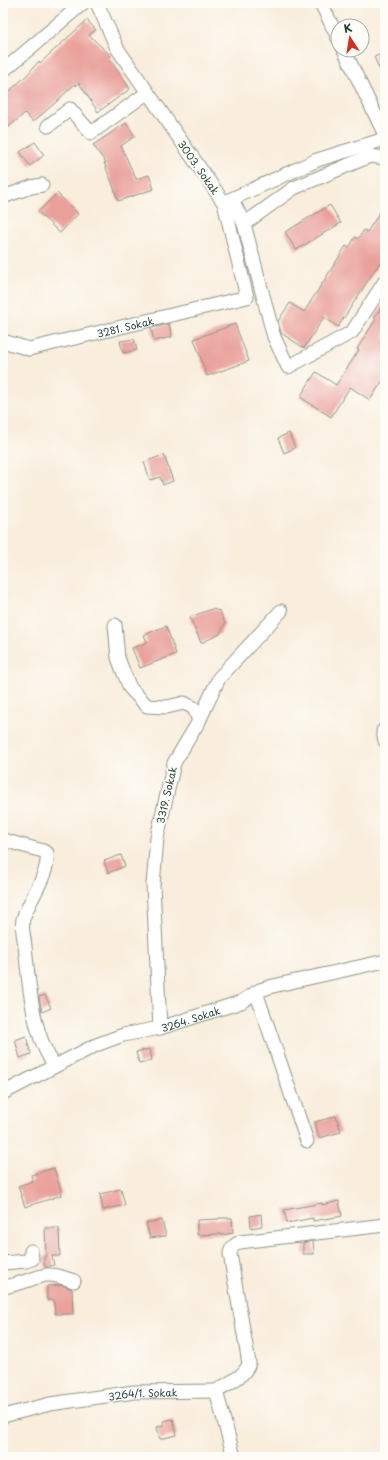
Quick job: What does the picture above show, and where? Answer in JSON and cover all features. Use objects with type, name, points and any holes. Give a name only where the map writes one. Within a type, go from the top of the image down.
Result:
[{"type":"street","points":[[3,70],[83,3]]},
{"type":"street","name":"3003. Sokak","points":[[97,3],[117,48],[147,93],[228,201],[317,160],[385,139]]},
{"type":"street","points":[[321,3],[330,22]]},
{"type":"street","points":[[348,58],[385,135]]},
{"type":"street","points":[[48,126],[70,109],[91,133],[147,93]]},
{"type":"street","points":[[244,224],[294,188],[370,156],[385,158]]},
{"type":"street","points":[[3,197],[31,187],[42,185]]},
{"type":"street","points":[[228,201],[244,224],[274,337],[288,367],[352,332],[385,281]]},
{"type":"street","name":"3281. Sokak","points":[[3,341],[30,349],[247,297],[228,201]]},
{"type":"street","name":"3319. Sokak","points":[[160,1028],[153,885],[157,838],[174,763],[199,721],[219,678],[281,611]]},
{"type":"street","points":[[115,625],[118,658],[130,688],[147,706],[167,707],[184,703],[194,708],[199,721]]},
{"type":"street","points":[[3,840],[47,853],[48,859],[42,878],[22,920],[30,995],[41,1036],[49,1058],[55,1066]]},
{"type":"street","name":"3264. Sokak","points":[[3,1093],[96,1045],[117,1037],[160,1028],[241,1002],[256,992],[273,986],[385,962]]},
{"type":"street","points":[[256,992],[307,1141]]},
{"type":"street","points":[[234,1457],[216,1391],[247,1370],[249,1363],[230,1249],[240,1242],[383,1225]]},
{"type":"street","points":[[3,1263],[32,1259],[31,1252]]},
{"type":"street","points":[[3,1287],[16,1285],[47,1275],[59,1276],[74,1282]]},
{"type":"street","name":"3264/1. Sokak","points":[[3,1416],[50,1404],[134,1392],[216,1391]]},
{"type":"building","points":[[87,20],[96,30],[89,35],[111,56],[109,58],[130,89],[98,112],[79,83],[76,86],[75,84],[33,122],[25,113],[3,132],[3,100],[8,96],[6,94],[27,75],[39,61],[40,63]]},
{"type":"building","points":[[385,53],[385,82],[374,57]]},
{"type":"building","points":[[126,123],[135,136],[121,146],[136,179],[149,175],[154,189],[118,201],[104,163],[106,163],[93,145]]},
{"type":"building","points":[[35,142],[44,155],[30,166],[20,152]]},
{"type":"building","points":[[57,193],[78,214],[60,233],[38,212]]},
{"type":"building","points":[[385,204],[385,265],[380,262],[338,327],[324,317],[304,348],[281,333],[278,321],[290,303],[304,312],[346,246],[349,248],[355,237],[358,239],[364,230],[367,232]]},
{"type":"building","points":[[330,205],[341,223],[296,250],[285,232]]},
{"type":"building","points":[[385,302],[385,377],[370,400],[350,387],[331,417],[300,397],[316,372],[336,385],[359,350],[357,349],[376,319],[374,318]]},
{"type":"building","points":[[169,324],[172,337],[154,341],[151,328]]},
{"type":"building","points":[[235,324],[249,361],[207,376],[194,339]]},
{"type":"building","points":[[134,339],[137,350],[123,353],[120,341]]},
{"type":"building","points":[[289,433],[295,448],[284,453],[278,438]]},
{"type":"building","points":[[164,455],[173,481],[163,485],[160,477],[150,480],[144,462]]},
{"type":"building","points":[[212,609],[220,611],[225,624],[220,634],[201,643],[190,617]]},
{"type":"building","points":[[166,626],[176,654],[140,668],[132,648],[147,642],[144,635]]},
{"type":"building","points":[[121,855],[125,866],[108,873],[104,861]]},
{"type":"building","points":[[45,995],[51,1008],[42,1012],[39,997]]},
{"type":"building","points":[[26,1036],[31,1054],[20,1058],[15,1040]]},
{"type":"building","points":[[150,1049],[152,1060],[139,1063],[136,1052]]},
{"type":"building","points":[[336,1116],[341,1132],[319,1138],[315,1122]]},
{"type":"building","points":[[54,1168],[62,1195],[25,1207],[18,1186],[33,1181],[31,1175]]},
{"type":"building","points":[[121,1189],[125,1205],[103,1210],[100,1194]]},
{"type":"building","points":[[339,1201],[342,1216],[313,1221],[313,1218],[287,1223],[284,1210],[322,1203],[322,1205]]},
{"type":"building","points":[[261,1214],[262,1226],[251,1228],[250,1216]]},
{"type":"building","points":[[232,1218],[233,1233],[221,1235],[197,1235],[197,1220]]},
{"type":"building","points":[[162,1220],[166,1236],[150,1238],[146,1223]]},
{"type":"building","points":[[45,1228],[59,1228],[60,1256],[52,1256],[54,1265],[45,1267],[44,1257],[46,1256]]},
{"type":"building","points":[[313,1241],[314,1254],[303,1254],[303,1243]]},
{"type":"building","points":[[62,1285],[72,1289],[73,1314],[55,1314],[54,1300],[47,1300],[47,1286]]},
{"type":"building","points":[[173,1419],[177,1435],[160,1439],[157,1427],[164,1425],[163,1421]]}]
